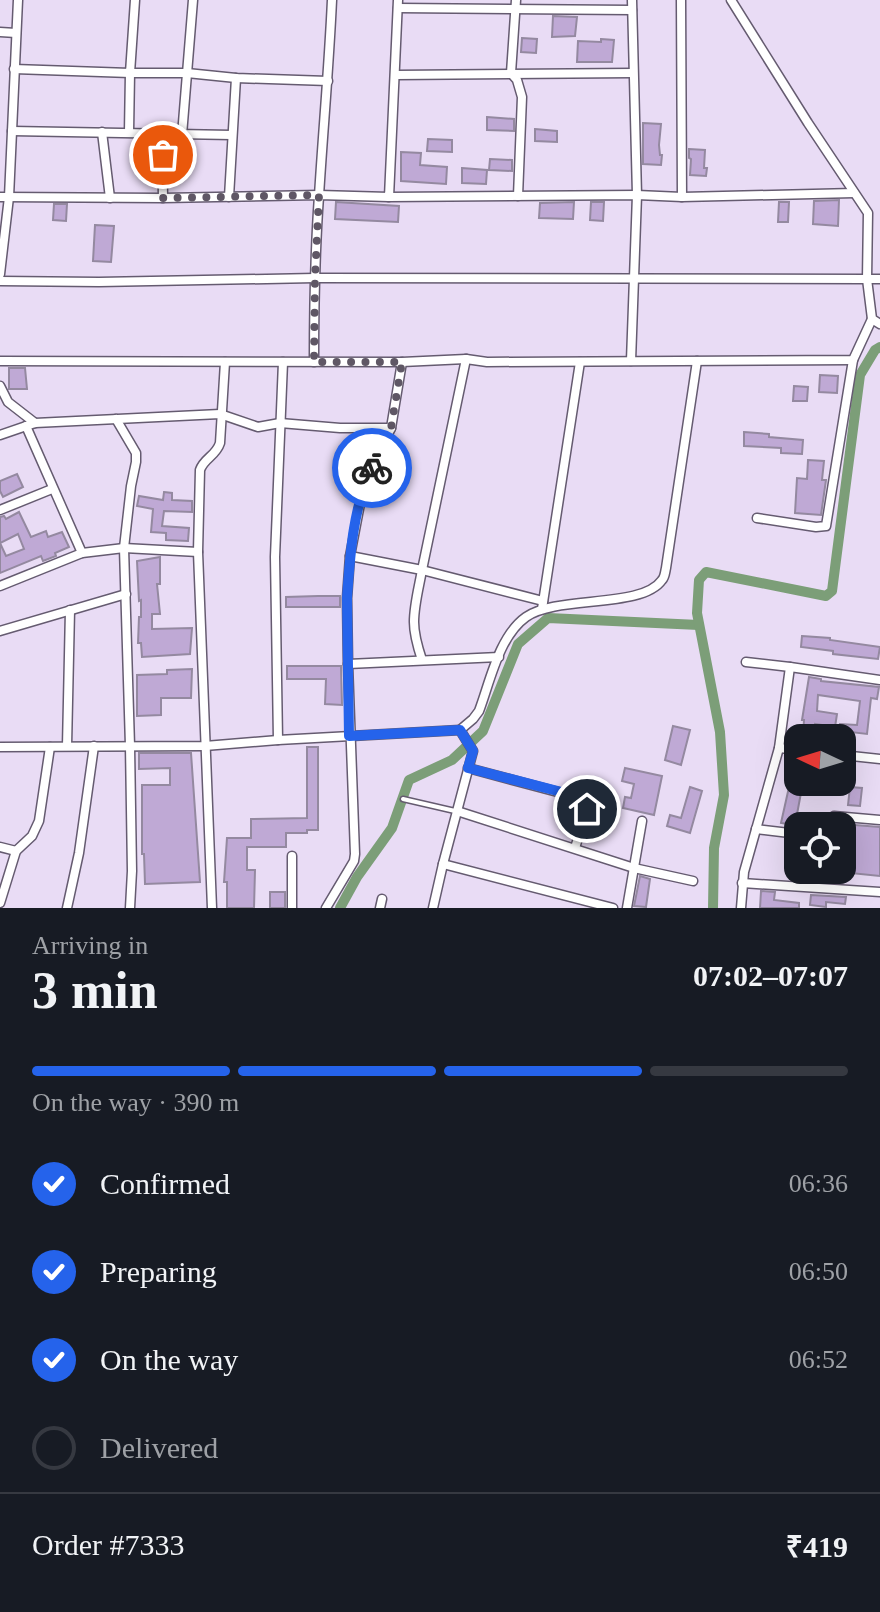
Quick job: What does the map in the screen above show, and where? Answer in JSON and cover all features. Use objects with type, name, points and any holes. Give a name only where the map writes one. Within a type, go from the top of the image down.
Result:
[{"type":"street","points":[[0,274],[12,131],[18,0]]},
{"type":"street","points":[[129,132],[135,0]]},
{"type":"street","points":[[182,135],[193,0]]},
{"type":"street","points":[[314,362],[319,195],[332,0]]},
{"type":"street","points":[[681,0],[682,197]]},
{"type":"street","points":[[731,0],[868,213],[867,279],[876,321],[853,360],[826,526],[757,518]]},
{"type":"street","points":[[389,197],[398,4],[632,5],[637,195],[631,361]]},
{"type":"street","points":[[516,4],[511,73],[517,80],[522,97],[518,196]]},
{"type":"street","points":[[0,32],[16,33]]},
{"type":"street","points":[[14,69],[187,73],[328,81]]},
{"type":"street","points":[[396,75],[633,73]]},
{"type":"street","points":[[229,197],[236,78]]},
{"type":"street","points":[[12,131],[232,135]]},
{"type":"street","points":[[102,132],[110,198]]},
{"type":"street","points":[[162,134],[163,198]]},
{"type":"street","points":[[5,197],[682,197],[854,193]]},
{"type":"street","points":[[0,281],[880,279]]},
{"type":"street","points":[[422,660],[414,620],[466,359]]},
{"type":"street","points":[[0,361],[853,360]]},
{"type":"street","points":[[350,556],[422,570],[543,605],[642,594],[662,581],[666,568],[697,361]]},
{"type":"street","points":[[212,908],[198,552],[200,470],[202,463],[218,450],[225,362]]},
{"type":"street","points":[[278,740],[275,557],[283,362]]},
{"type":"street","points":[[326,908],[354,861],[355,854],[349,736],[347,598],[350,556],[364,483],[391,428],[402,362]]},
{"type":"street","points":[[0,747],[205,746],[461,732],[479,711],[499,657],[514,628],[543,605],[580,362]]},
{"type":"street","points":[[0,386],[8,402],[30,424],[52,489],[82,553]]},
{"type":"street","points":[[0,435],[30,424],[220,414],[258,427],[280,423],[391,428]]},
{"type":"street","points":[[116,419],[136,453],[124,548],[130,746],[130,908]]},
{"type":"street","points":[[0,510],[52,489]]},
{"type":"street","points":[[0,586],[82,553],[124,548],[198,552]]},
{"type":"street","points":[[0,631],[126,594]]},
{"type":"street","points":[[67,746],[70,610]]},
{"type":"street","points":[[348,664],[499,657]]},
{"type":"street","points":[[746,662],[880,680]]},
{"type":"street","points":[[741,908],[742,883],[779,748],[790,667]]},
{"type":"street","points":[[433,908],[473,751],[461,732]]},
{"type":"street","points":[[67,908],[79,853],[94,746]]},
{"type":"street","points":[[0,903],[16,851],[32,836],[39,821],[50,747]]},
{"type":"street","points":[[779,748],[784,749]]},
{"type":"street","points":[[856,756],[880,759]]},
{"type":"street","points":[[468,768],[584,799],[587,809],[575,848]]},
{"type":"street","points":[[457,811],[634,868],[693,881]]},
{"type":"street","points":[[856,818],[880,820]]},
{"type":"street","points":[[627,908],[642,821]]},
{"type":"street","points":[[756,829],[784,832]]},
{"type":"street","points":[[0,847],[16,851]]},
{"type":"street","points":[[292,856],[292,908]]},
{"type":"street","points":[[443,864],[613,908]]},
{"type":"street","points":[[742,883],[880,892]]},
{"type":"lane","points":[[403,799],[457,811]]},
{"type":"building","points":[[553,16],[577,17],[575,36],[552,37]]},
{"type":"building","points":[[522,38],[537,39],[536,53],[521,52]]},
{"type":"building","points":[[601,39],[614,40],[612,62],[577,62],[578,41],[601,42]]},
{"type":"building","points":[[487,117],[514,119],[514,131],[487,130]]},
{"type":"building","points":[[643,123],[661,124],[661,165],[643,164]]},
{"type":"building","points":[[535,129],[557,131],[557,142],[535,141]]},
{"type":"building","points":[[428,139],[452,140],[452,152],[427,151]]},
{"type":"building","points":[[689,149],[705,150],[706,176],[690,175]]},
{"type":"building","points":[[401,152],[421,153],[420,165],[447,167],[446,184],[401,181]]},
{"type":"building","points":[[490,159],[512,160],[512,171],[489,170]]},
{"type":"building","points":[[462,168],[487,170],[486,184],[462,183]]},
{"type":"building","points":[[839,200],[838,226],[813,224],[814,201]]},
{"type":"building","points":[[336,202],[399,206],[398,222],[335,219]]},
{"type":"building","points":[[574,202],[573,219],[539,218],[540,203]]},
{"type":"building","points":[[591,202],[604,202],[603,221],[590,220]]},
{"type":"building","points":[[779,202],[789,202],[788,222],[778,222]]},
{"type":"building","points":[[54,204],[67,204],[66,221],[53,220]]},
{"type":"building","points":[[95,225],[114,226],[111,262],[93,261]]},
{"type":"building","points":[[9,368],[25,368],[27,389],[9,389]]},
{"type":"building","points":[[820,375],[838,376],[837,393],[819,392]]},
{"type":"building","points":[[794,386],[808,387],[807,401],[793,401]]},
{"type":"building","points":[[744,432],[803,440],[802,454],[781,453],[781,448],[744,446]]},
{"type":"building","points":[[808,460],[824,461],[822,480],[826,480],[821,515],[795,513],[797,478],[807,479]]},
{"type":"building","points":[[17,474],[23,487],[3,497],[0,481]]},
{"type":"building","points":[[164,492],[172,493],[172,500],[192,501],[192,512],[164,511],[162,526],[189,528],[188,541],[166,540],[166,533],[151,532],[153,509],[137,506],[139,496],[163,500]]},
{"type":"building","points":[[19,512],[31,537],[46,531],[48,537],[62,532],[69,547],[43,561],[41,556],[0,573],[0,543],[0,517],[6,519]],"holes":[[[18,534],[24,549],[6,556],[0,543]]]},
{"type":"building","points":[[160,557],[160,584],[157,584],[160,614],[152,614],[152,629],[192,628],[190,654],[142,657],[141,643],[138,643],[141,600],[137,561]]},
{"type":"building","points":[[340,596],[340,607],[286,607],[286,597]]},
{"type":"building","points":[[802,636],[880,647],[878,659],[801,647]]},
{"type":"building","points":[[287,666],[341,666],[342,705],[325,704],[326,679],[287,679]]},
{"type":"building","points":[[192,669],[191,698],[161,698],[161,715],[137,716],[137,675]]},
{"type":"building","points":[[809,677],[879,687],[877,699],[871,698],[867,734],[856,733],[860,701],[818,695],[817,711],[837,714],[835,724],[804,724]]},
{"type":"building","points":[[673,726],[690,730],[681,765],[665,760]]},
{"type":"building","points":[[307,747],[318,747],[318,830],[286,833],[286,847],[247,847],[247,870],[255,870],[254,908],[227,908],[227,882],[224,882],[227,838],[251,838],[251,819],[307,818]]},
{"type":"building","points":[[139,753],[191,753],[200,882],[145,884],[142,785],[170,785],[170,768],[139,769]]},
{"type":"building","points":[[625,768],[662,776],[654,815],[623,808],[625,797],[631,798],[634,784],[622,781]]},
{"type":"building","points":[[690,787],[702,791],[690,833],[667,826],[670,815],[681,818]]},
{"type":"building","points":[[856,788],[862,788],[860,806],[848,805],[849,796],[856,796]]},
{"type":"building","points":[[787,796],[800,796],[797,812],[784,812],[784,823],[781,823]]},
{"type":"building","points":[[856,825],[880,827],[880,876],[856,874]]},
{"type":"building","points":[[640,876],[650,879],[646,907],[634,906]]},
{"type":"building","points":[[761,891],[775,892],[774,900],[799,903],[799,908],[760,908]]},
{"type":"building","points":[[270,892],[285,892],[285,908],[270,908]]},
{"type":"building","points":[[811,895],[846,897],[845,904],[826,902],[826,907],[810,905]]},
{"type":"waterway","points":[[713,908],[714,848],[724,795],[720,732],[697,613],[699,580],[706,572],[826,596],[832,591],[860,375],[880,347]]},
{"type":"waterway","points":[[340,908],[357,877],[392,828],[409,780],[452,760],[483,731],[518,644],[548,618],[699,625]]},
{"type":"way so far","points":[[163,155],[163,198],[319,195],[314,362],[402,362],[391,428],[372,468]]},
{"type":"route","points":[[372,468],[364,483],[350,556],[347,598],[349,736],[460,730],[473,751],[468,768],[577,796],[584,799],[587,809]]}]
